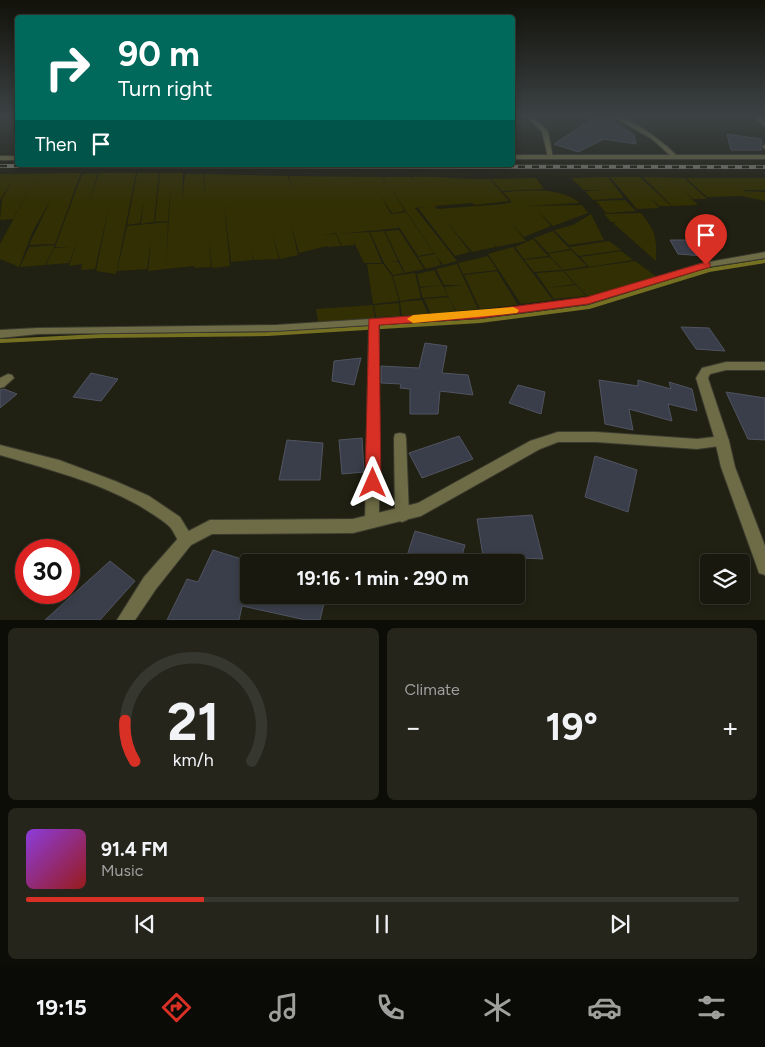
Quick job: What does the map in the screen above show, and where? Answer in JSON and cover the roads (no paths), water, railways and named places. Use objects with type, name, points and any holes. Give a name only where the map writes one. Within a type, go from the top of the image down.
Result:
[{"type":"street","points":[[549,146],[551,156]]},
{"type":"street","points":[[663,146],[675,157]]},
{"type":"street","points":[[515,157],[765,157]]},
{"type":"street","points":[[0,158],[15,158]]},
{"type":"street","points":[[0,334],[38,331],[374,326],[480,315],[588,300],[706,265],[765,255]]},
{"type":"street","points":[[372,521],[374,326]]},
{"type":"street","points":[[765,366],[726,366],[706,370],[702,378],[722,441],[728,467],[765,567]]},
{"type":"street","points":[[125,620],[150,583],[186,540],[210,527],[353,526],[402,515],[428,505],[535,445],[558,437],[596,437],[697,444],[722,441]]},
{"type":"street","points":[[400,438],[402,515]]},
{"type":"street","points":[[0,450],[60,466],[110,485],[144,501],[175,522],[186,540]]},
{"type":"waterway","points":[[0,341],[100,336],[268,334],[480,321],[589,307],[709,270],[765,261]]},
{"type":"railway","points":[[0,166],[15,166]]},
{"type":"railway","points":[[515,167],[765,167]]}]
